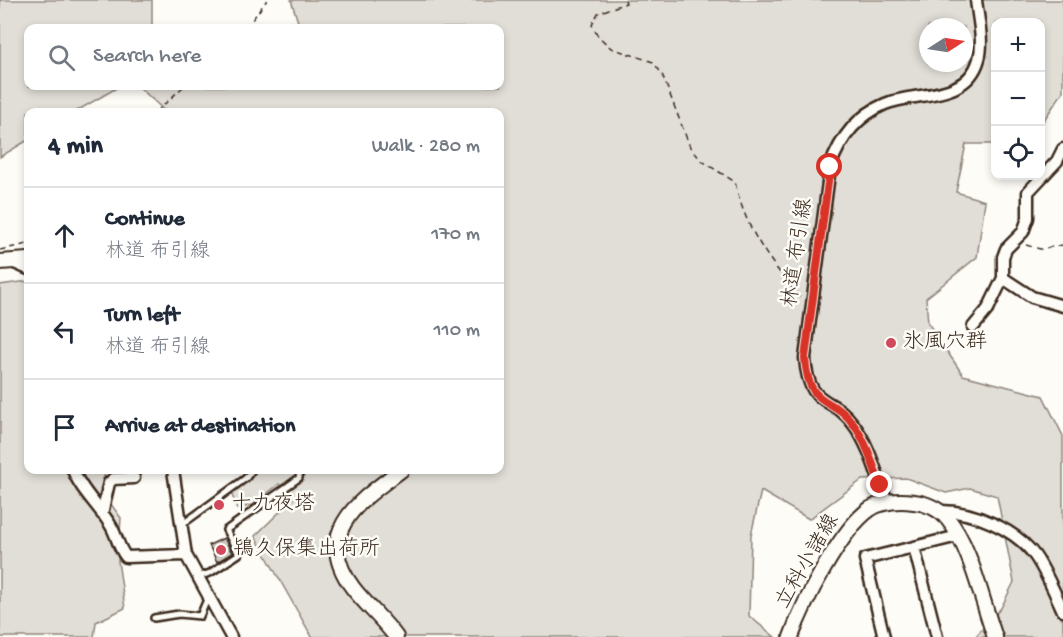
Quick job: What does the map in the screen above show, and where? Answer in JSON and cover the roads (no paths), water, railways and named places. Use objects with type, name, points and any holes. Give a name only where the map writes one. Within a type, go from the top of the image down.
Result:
[{"type":"main road","points":[[6,262],[24,260]]},
{"type":"main road","points":[[396,474],[358,502],[349,513],[342,524],[337,550],[346,577],[353,588],[396,637]]},
{"type":"main road","points":[[887,501],[921,503],[939,511],[958,536],[994,637]]},
{"type":"main road","name":"立科小諸線","points":[[791,637],[808,598],[852,525],[872,508],[887,501]]},
{"type":"street","name":"林道 布引線","points":[[887,501],[854,423],[816,395],[809,386],[805,358],[830,167],[836,150],[855,122],[886,104],[934,95],[949,90],[971,76],[980,53],[976,0]]},
{"type":"street","points":[[973,327],[988,309],[1004,278],[1003,257],[1023,232],[1028,218],[1028,192],[1057,161],[1063,148]]},
{"type":"street","points":[[6,262],[24,268]]},
{"type":"street","points":[[1004,278],[1032,297],[1063,306]]},
{"type":"street","points":[[75,474],[77,481],[102,514],[126,556],[186,555]]},
{"type":"street","points":[[174,474],[186,555],[231,637]]},
{"type":"street","points":[[102,514],[109,483],[113,479],[134,478]]},
{"type":"street","points":[[939,511],[977,517],[1027,546],[1063,611]]},
{"type":"street","points":[[884,637],[865,559],[958,536]]},
{"type":"street","points":[[914,547],[937,637]]},
{"type":"lane","points":[[180,526],[249,474]]},
{"type":"lane","points":[[198,577],[210,573],[239,554],[226,530],[299,478],[300,474]]},
{"type":"lane","points":[[154,618],[179,614],[200,616],[208,595]]},
{"type":"place","name":"氷風穴群","points":[[891,343]]},
{"type":"place","name":"十九夜塔","points":[[219,505]]},
{"type":"place","name":"鴇久保集出荷所","points":[[221,550]]}]
